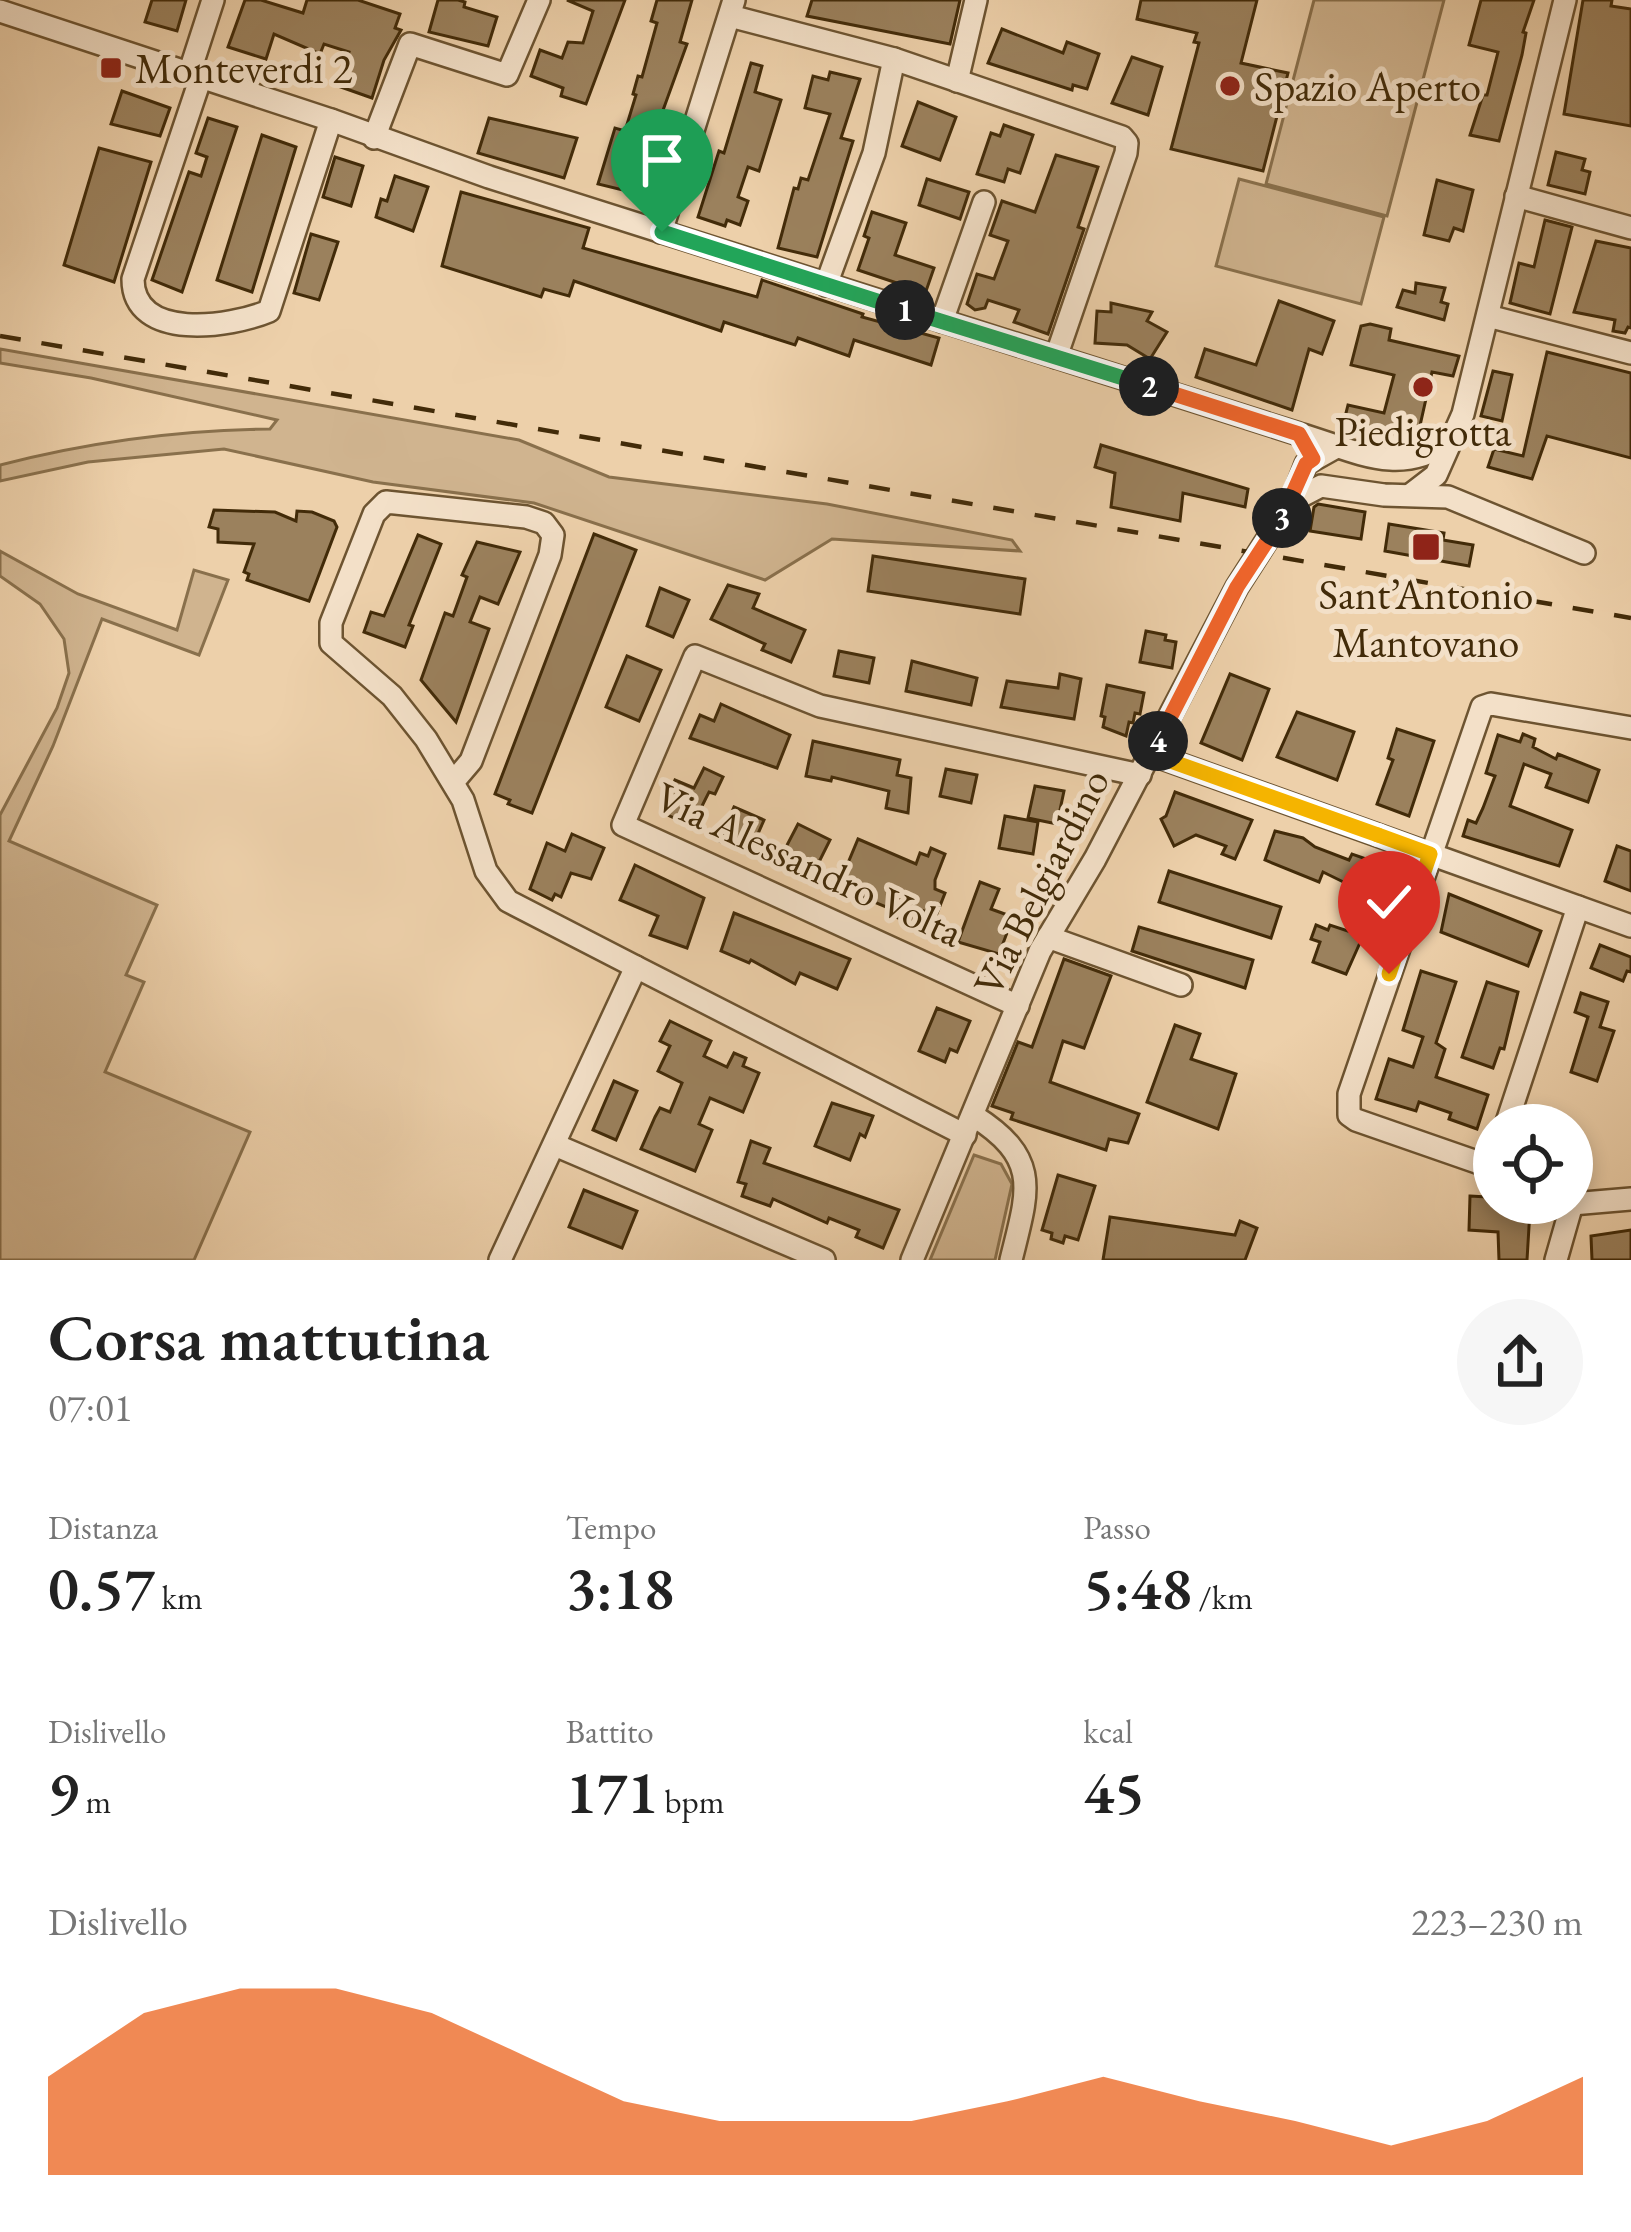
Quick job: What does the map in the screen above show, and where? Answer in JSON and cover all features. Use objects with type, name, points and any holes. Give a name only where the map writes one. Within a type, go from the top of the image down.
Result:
[{"type":"street","points":[[213,0],[195,76],[133,279],[141,308],[209,327],[241,323],[269,310],[331,120]]},
{"type":"street","points":[[374,138],[410,44],[507,75],[539,0]]},
{"type":"street","points":[[957,81],[976,0]]},
{"type":"street","points":[[1410,495],[1450,441],[1462,414],[1565,0]]},
{"type":"street","points":[[662,232],[732,8],[895,59],[1127,143],[1056,357]]},
{"type":"street","points":[[0,11],[826,285],[1299,434],[1396,462],[1429,466]]},
{"type":"street","points":[[826,285],[874,154],[895,59]]},
{"type":"street","points":[[1516,196],[1631,228]]},
{"type":"street","points":[[942,321],[984,202]]},
{"type":"street","points":[[1488,316],[1631,352]]},
{"type":"street","points":[[1299,434],[1324,477],[1345,487]]},
{"type":"street","points":[[1313,459],[1348,448]]},
{"type":"street","points":[[1345,487],[1338,473],[1348,448]]},
{"type":"street","name":"Via Belgiardino","points":[[912,1260],[1048,937],[1146,764],[1237,587],[1313,459]]},
{"type":"street","points":[[1384,495],[1398,478],[1396,462]]},
{"type":"street","points":[[1429,466],[1448,496]]},
{"type":"street","points":[[1292,501],[1321,486],[1384,495],[1448,496],[1584,553]]},
{"type":"street","points":[[454,782],[471,761],[550,555],[553,535],[544,524],[526,517],[386,502],[374,514],[339,601],[328,633],[331,643],[410,715],[454,782],[486,871],[508,901],[636,967],[1008,1140],[1023,1162],[1025,1202],[1016,1258]]},
{"type":"street","name":"Via Alessandro Volta","points":[[1018,1006],[623,825],[695,656],[820,706],[1146,764]]},
{"type":"street","points":[[1473,1159],[1356,1120],[1347,1105],[1482,707],[1491,704],[1631,728]]},
{"type":"street","points":[[1146,764],[1430,854],[1631,926]]},
{"type":"street","points":[[1513,1104],[1578,908]]},
{"type":"street","points":[[1048,937],[1181,985]]},
{"type":"street","points":[[500,1260],[636,967]]},
{"type":"street","points":[[555,1144],[824,1260]]},
{"type":"street","points":[[1593,1200],[1631,1199]]},
{"type":"street","points":[[1556,1260],[1564,1224]]},
{"type":"shaded area","points":[[1314,0],[1444,0],[1387,216],[1266,184]]},
{"type":"shaded area","points":[[1239,179],[1384,217],[1361,304],[1216,266]]},
{"type":"shaded area","points":[[0,349],[519,440],[609,477],[827,504],[1012,540],[1020,551],[832,539],[765,580],[534,503],[373,482],[224,449],[88,462],[0,481],[0,465],[33,457],[167,435],[270,429],[277,420],[91,378],[0,363]]},
{"type":"shaded area","points":[[0,551],[78,594],[177,630],[194,570],[228,580],[199,655],[102,619],[53,746],[9,841],[157,905],[126,975],[144,982],[105,1072],[250,1132],[194,1260],[0,1260],[0,815],[57,708],[69,673],[64,639],[40,604],[0,576]]},
{"type":"shaded area","points":[[974,1155],[1001,1164],[1012,1184],[995,1260],[930,1260]]},
{"type":"building","points":[[152,0],[186,0],[177,31],[145,22]]},
{"type":"building","points":[[245,0],[303,13],[307,0],[358,0],[400,14],[395,28],[401,30],[384,60],[372,98],[338,86],[349,52],[324,44],[320,54],[274,34],[266,59],[228,47]]},
{"type":"building","points":[[438,0],[465,2],[464,7],[497,17],[488,46],[429,32]]},
{"type":"building","points":[[567,0],[625,0],[586,104],[561,96],[563,88],[531,76],[540,50],[562,58],[568,42],[583,43],[593,11]]},
{"type":"building","points":[[657,0],[692,0],[680,42],[687,44],[662,113],[652,120],[631,192],[598,184],[615,128],[625,131],[657,23],[651,21]]},
{"type":"building","points":[[812,0],[960,0],[950,44],[807,16]]},
{"type":"building","points":[[1141,0],[1257,0],[1241,63],[1288,73],[1263,171],[1171,149],[1199,43],[1194,42],[1197,33],[1137,19]]},
{"type":"building","points":[[1481,0],[1534,0],[1499,141],[1470,135],[1498,52],[1469,45]]},
{"type":"building","points":[[1583,0],[1612,0],[1611,6],[1631,9],[1631,126],[1564,114]]},
{"type":"building","points":[[1002,29],[1063,53],[1067,42],[1099,54],[1087,89],[1073,85],[1072,90],[988,63]]},
{"type":"building","points":[[1132,57],[1162,67],[1148,115],[1112,103]]},
{"type":"building","points":[[751,63],[762,66],[755,92],[781,100],[759,171],[748,167],[738,197],[748,201],[740,225],[727,220],[725,226],[698,217],[719,151],[724,153]]},
{"type":"building","points":[[830,72],[860,79],[841,138],[853,141],[817,257],[778,248],[794,188],[798,189],[801,178],[808,180],[830,114],[805,108],[813,76],[828,80]]},
{"type":"building","points":[[122,91],[170,108],[160,136],[111,124]]},
{"type":"building","points":[[918,102],[956,117],[940,160],[902,146]]},
{"type":"building","points":[[208,118],[237,127],[182,292],[152,280],[189,172],[201,176],[207,157],[196,153]]},
{"type":"building","points":[[489,118],[577,138],[564,178],[478,153]]},
{"type":"building","points":[[1004,125],[1033,135],[1020,173],[1008,169],[1004,182],[977,174],[991,133],[1000,136]]},
{"type":"building","points":[[262,135],[296,147],[252,292],[217,280]]},
{"type":"building","points":[[99,148],[151,162],[114,282],[64,265]]},
{"type":"building","points":[[1556,152],[1585,159],[1582,170],[1590,172],[1585,194],[1548,185]]},
{"type":"building","points":[[1056,155],[1098,167],[1078,227],[1084,229],[1048,334],[1014,322],[1019,310],[988,300],[985,308],[975,310],[967,304],[977,274],[994,279],[1008,241],[990,235],[1002,201],[1035,212]]},
{"type":"building","points":[[335,157],[363,166],[351,206],[323,197]]},
{"type":"building","points":[[395,176],[428,187],[413,231],[376,217]]},
{"type":"building","points":[[927,179],[969,192],[960,219],[919,205]]},
{"type":"building","points":[[1437,180],[1473,190],[1463,231],[1454,228],[1449,241],[1424,235]]},
{"type":"building","points":[[461,192],[589,228],[583,248],[757,297],[762,280],[862,317],[939,338],[931,365],[854,340],[849,356],[798,338],[795,345],[724,322],[721,331],[574,281],[569,296],[544,289],[541,297],[442,266]]},
{"type":"building","points":[[872,212],[906,223],[895,255],[934,268],[925,294],[858,270]]},
{"type":"building","points":[[1545,220],[1572,227],[1550,314],[1510,303],[1519,263],[1534,267]]},
{"type":"building","points":[[311,234],[338,242],[319,300],[294,293]]},
{"type":"building","points":[[1596,241],[1631,248],[1631,328],[1625,333],[1613,331],[1615,320],[1574,312]]},
{"type":"building","points":[[1416,283],[1445,288],[1444,320],[1397,307],[1403,290],[1415,293]]},
{"type":"building","points":[[1279,301],[1334,321],[1322,354],[1309,349],[1292,410],[1196,377],[1205,349],[1256,365]]},
{"type":"building","points":[[1111,303],[1152,312],[1147,321],[1167,332],[1150,359],[1127,345],[1095,343],[1097,311],[1111,312]]},
{"type":"building","points":[[1361,326],[1391,329],[1389,340],[1459,356],[1453,376],[1432,372],[1417,439],[1386,432],[1384,439],[1342,429],[1348,405],[1384,413],[1394,375],[1351,365]]},
{"type":"building","points":[[1547,352],[1631,373],[1631,458],[1547,436],[1532,479],[1488,467],[1494,449],[1523,456]]},
{"type":"building","points":[[1493,371],[1512,375],[1502,421],[1481,416]]},
{"type":"building","points":[[1101,445],[1248,489],[1245,507],[1183,493],[1180,521],[1111,507],[1115,473],[1095,467]]},
{"type":"building","points":[[1318,504],[1365,512],[1361,539],[1310,531]]},
{"type":"building","points":[[214,510],[275,512],[296,521],[297,511],[312,512],[334,521],[337,527],[309,601],[247,580],[249,574],[244,572],[254,544],[218,542],[218,529],[209,527]]},
{"type":"building","points":[[1389,524],[1444,533],[1443,540],[1473,545],[1469,566],[1385,551]]},
{"type":"building","points":[[594,534],[636,550],[532,813],[495,794]]},
{"type":"building","points":[[418,535],[441,544],[405,647],[364,632],[371,612],[384,616]]},
{"type":"building","points":[[477,542],[520,552],[498,604],[480,597],[470,622],[489,629],[456,722],[421,680],[445,613],[453,616],[467,577],[462,575]]},
{"type":"building","points":[[873,556],[1025,579],[1020,614],[868,591]]},
{"type":"building","points":[[728,585],[759,594],[753,608],[805,630],[791,662],[711,619]]},
{"type":"building","points":[[660,588],[689,600],[673,637],[647,626]]},
{"type":"building","points":[[1146,631],[1176,642],[1172,668],[1140,662]]},
{"type":"building","points":[[839,651],[874,658],[869,683],[834,676]]},
{"type":"building","points":[[627,656],[661,670],[639,721],[606,707]]},
{"type":"building","points":[[912,661],[977,678],[971,705],[906,691]]},
{"type":"building","points":[[1060,674],[1081,679],[1074,719],[1001,707],[1007,681],[1058,688]]},
{"type":"building","points":[[1230,674],[1269,689],[1242,760],[1201,743]]},
{"type":"building","points":[[1107,685],[1144,693],[1140,714],[1135,713],[1133,723],[1129,722],[1126,736],[1103,727]]},
{"type":"building","points":[[721,704],[790,735],[777,768],[690,738],[700,715],[714,721]]},
{"type":"building","points":[[1297,712],[1354,732],[1337,780],[1277,757]]},
{"type":"building","points":[[1397,729],[1434,741],[1409,816],[1377,804],[1393,760],[1388,758]]},
{"type":"building","points":[[1523,734],[1535,739],[1533,747],[1556,759],[1558,754],[1599,770],[1588,802],[1546,787],[1551,774],[1524,764],[1510,806],[1572,830],[1559,866],[1463,836],[1468,820],[1476,823],[1495,776],[1486,773],[1498,735],[1520,742]]},
{"type":"building","points":[[813,741],[900,760],[897,775],[911,778],[908,813],[886,808],[889,791],[832,777],[831,781],[806,776]]},
{"type":"building","points":[[704,768],[723,777],[715,794],[709,792],[692,826],[661,812],[675,780],[694,788]]},
{"type":"building","points":[[946,769],[977,775],[971,803],[940,796]]},
{"type":"building","points":[[1035,786],[1064,791],[1057,824],[1028,818]]},
{"type":"building","points":[[1175,792],[1252,820],[1235,859],[1222,854],[1226,846],[1196,835],[1174,846],[1161,819]]},
{"type":"building","points":[[734,807],[764,820],[749,854],[719,841]]},
{"type":"building","points":[[1005,816],[1038,822],[1033,854],[999,848]]},
{"type":"building","points":[[798,824],[830,840],[814,872],[788,859],[791,853],[785,849]]},
{"type":"building","points":[[1275,831],[1303,838],[1349,860],[1352,854],[1392,868],[1380,900],[1323,872],[1319,882],[1265,860]]},
{"type":"building","points":[[572,834],[604,848],[591,879],[571,873],[561,897],[555,894],[552,900],[530,889],[547,843],[565,851]]},
{"type":"building","points":[[858,839],[916,864],[920,853],[928,856],[931,848],[945,854],[935,880],[935,889],[945,893],[936,916],[924,911],[917,927],[894,916],[896,911],[838,887]]},
{"type":"building","points":[[1617,846],[1631,851],[1631,891],[1605,881]]},
{"type":"building","points":[[635,865],[704,898],[687,948],[650,935],[658,916],[620,900]]},
{"type":"building","points":[[1169,871],[1281,907],[1271,938],[1159,902]]},
{"type":"building","points":[[980,882],[999,889],[991,909],[1013,917],[999,954],[958,942]]},
{"type":"building","points":[[1449,894],[1541,931],[1528,966],[1441,932]]},
{"type":"building","points":[[734,913],[850,959],[837,989],[800,973],[795,984],[751,960],[721,951]]},
{"type":"building","points":[[1316,925],[1363,936],[1346,974],[1313,962],[1320,942],[1311,939]]},
{"type":"building","points":[[1139,927],[1253,960],[1245,988],[1132,951]]},
{"type":"building","points":[[1600,945],[1631,957],[1631,972],[1627,971],[1623,981],[1591,968]]},
{"type":"building","points":[[1064,959],[1111,976],[1084,1048],[1063,1041],[1050,1082],[1139,1114],[1128,1143],[1109,1139],[1106,1150],[1011,1119],[1013,1113],[992,1106],[1018,1042],[1032,1047]]},
{"type":"building","points":[[1421,971],[1456,982],[1436,1043],[1445,1049],[1436,1077],[1488,1095],[1485,1104],[1473,1104],[1473,1128],[1449,1119],[1451,1113],[1419,1102],[1416,1111],[1376,1099],[1389,1059],[1413,1067],[1423,1037],[1403,1030]]},
{"type":"building","points":[[1487,982],[1518,992],[1504,1049],[1500,1048],[1493,1068],[1462,1057]]},
{"type":"building","points":[[1581,993],[1608,1002],[1600,1027],[1614,1031],[1597,1081],[1571,1072],[1588,1017],[1575,1012]]},
{"type":"building","points":[[937,1008],[970,1021],[957,1052],[950,1049],[945,1062],[919,1051]]},
{"type":"building","points":[[670,1021],[711,1041],[704,1056],[727,1067],[734,1053],[746,1058],[743,1066],[759,1073],[743,1112],[710,1098],[699,1124],[712,1130],[695,1171],[641,1149],[660,1108],[670,1112],[682,1083],[658,1071],[670,1046],[660,1041]]},
{"type":"building","points":[[1175,1025],[1200,1034],[1191,1059],[1236,1074],[1218,1129],[1147,1102]]},
{"type":"building","points":[[614,1081],[637,1091],[616,1140],[593,1130]]},
{"type":"building","points":[[832,1103],[873,1116],[850,1160],[815,1146]]},
{"type":"building","points":[[751,1141],[770,1148],[764,1163],[899,1210],[883,1248],[856,1237],[859,1230],[829,1218],[827,1223],[773,1199],[770,1206],[742,1196],[746,1184],[738,1182]]},
{"type":"building","points":[[1058,1175],[1095,1186],[1078,1240],[1065,1236],[1063,1243],[1042,1230]]},
{"type":"building","points":[[584,1190],[637,1211],[622,1248],[569,1227]]},
{"type":"building","points":[[1473,1196],[1473,1224],[1529,1224],[1527,1260],[1499,1260],[1498,1232],[1469,1230]]},
{"type":"building","points":[[1110,1217],[1235,1235],[1240,1221],[1257,1228],[1245,1260],[1103,1260]]},
{"type":"building","points":[[1631,1230],[1631,1260],[1592,1260],[1591,1236]]},
{"type":"railway","points":[[0,336],[1631,618]]},
{"type":"place","name":"Monteverdi 2","points":[[111,68]]},
{"type":"place","name":"Spazio Aperto","points":[[1230,86]]},
{"type":"place","name":"Piedigrotta","points":[[1423,387]]},
{"type":"place","name":"Sant’Antonio Mantovano","points":[[1426,547]]},
{"type":"route","points":[[662,232],[1299,434],[1313,459],[1237,587],[1151,754],[1430,854],[1389,974]]}]
